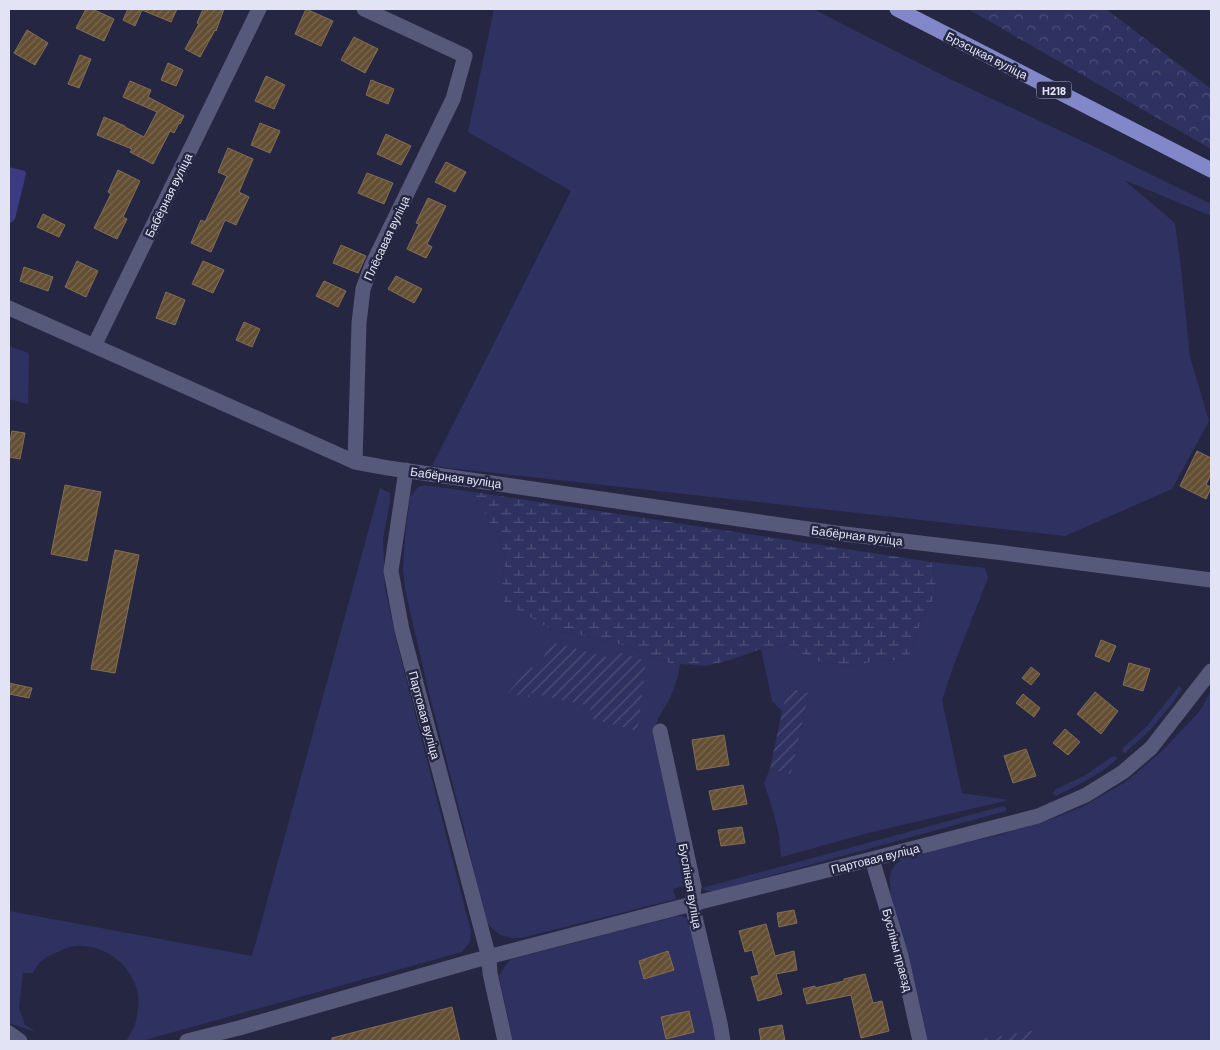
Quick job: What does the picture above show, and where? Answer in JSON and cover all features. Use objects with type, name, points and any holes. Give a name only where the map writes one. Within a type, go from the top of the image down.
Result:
[{"type":"main road","name":"Брэсцкая вуліца","points":[[897,9],[1211,170]]},
{"type":"street","name":"Бабёрная вуліца","points":[[259,9],[94,346],[355,462],[836,533],[1004,552],[1211,580]]},
{"type":"street","name":"Плёсавая вуліца","points":[[355,462],[359,323],[363,289],[372,265],[452,99],[466,56],[364,9]]},
{"type":"street","points":[[9,308],[94,346]]},
{"type":"street","name":"Партовая вуліца","points":[[406,470],[391,571],[402,630],[489,958]]},
{"type":"street","name":"Партовая вуліца","points":[[187,1041],[241,1034],[489,958],[1038,816],[1086,795],[1123,772],[1151,748],[1211,671]]},
{"type":"street","name":"Бусліная вуліца","points":[[660,731],[694,887],[692,904],[723,1041]]},
{"type":"street","name":"Бусліны праезд","points":[[872,859],[901,956],[920,1041]]},
{"type":"street","points":[[489,958],[490,973],[505,1041]]},
{"type":"street","points":[[9,1033],[20,1041]]},
{"type":"green space","points":[[494,9],[813,9],[954,81],[1211,204],[1211,216],[1124,180],[1175,223],[1190,357],[1209,421],[1172,489],[1065,536],[432,466],[571,191],[468,132]]},
{"type":"green space","points":[[968,9],[1106,9],[1211,89],[1211,149]]},
{"type":"green space","points":[[9,346],[29,353],[28,404],[9,399]]},
{"type":"green space","points":[[424,485],[474,492],[478,503],[497,533],[506,559],[502,582],[505,602],[554,631],[622,645],[670,663],[680,664],[677,680],[670,698],[654,729],[686,885],[673,889],[676,899],[521,938],[510,938],[500,935],[485,920],[405,589],[403,569],[410,497],[418,487]]},
{"type":"green space","points":[[380,488],[390,493],[383,539],[385,588],[397,643],[471,932],[470,942],[462,952],[141,1041],[126,1041],[135,1024],[138,1011],[137,990],[128,972],[122,964],[106,952],[86,946],[76,946],[46,958],[37,966],[33,973],[23,973],[19,1008],[25,1025],[36,1032],[9,1023],[9,911],[252,956]]},
{"type":"green space","points":[[474,492],[931,562],[935,577],[936,595],[922,618],[908,660],[874,661],[851,666],[815,661],[787,645],[761,649],[706,666],[670,663],[622,645],[554,631],[504,602],[502,582],[506,559],[497,533],[478,503]]},
{"type":"green space","points":[[931,562],[985,568],[988,578],[942,700],[962,793],[1009,800],[872,832],[781,857],[779,835],[764,783],[770,769],[791,773],[809,693],[787,688],[782,711],[772,701],[761,649],[787,645],[815,661],[851,666],[874,661],[908,660],[922,618],[936,595]]},
{"type":"green space","points":[[547,641],[610,658],[615,651],[646,661],[637,731],[589,718],[591,706],[530,693],[529,697],[508,693],[522,676],[526,667],[542,669]]},
{"type":"green space","points":[[1179,686],[1182,689],[1151,729],[1125,753],[1122,751],[1148,725]]},
{"type":"green space","points":[[787,688],[809,693],[791,774],[770,769]]},
{"type":"green space","points":[[1211,691],[1211,1041],[925,1041],[891,896],[890,877],[896,864],[907,856],[999,835],[1049,820],[1082,807],[1127,781],[1163,750],[1200,711]]},
{"type":"green space","points":[[1113,756],[1117,757],[1117,759],[1096,775],[1056,796],[1053,793],[1056,789],[1084,776]]},
{"type":"green space","points":[[1003,806],[1006,808],[1006,811],[715,891],[707,891],[702,888]]},
{"type":"green space","points":[[677,916],[688,917],[718,1041],[513,1041],[499,976],[511,959]]},
{"type":"green space","points":[[1032,1031],[1034,1041],[975,1040]]},
{"type":"shaded area","points":[[9,167],[25,171],[26,174],[15,219],[11,223],[9,223]]},
{"type":"building","points":[[86,9],[92,9],[114,19],[104,41],[76,28]]},
{"type":"building","points":[[128,9],[177,9],[171,22],[142,10],[135,26],[123,20]]},
{"type":"building","points":[[203,9],[224,9],[216,31],[200,57],[185,49],[199,24],[197,23]]},
{"type":"building","points":[[306,9],[333,21],[321,46],[295,34]]},
{"type":"building","points":[[27,30],[48,43],[35,65],[14,53]]},
{"type":"building","points":[[354,37],[378,49],[365,73],[341,60]]},
{"type":"building","points":[[80,55],[91,59],[79,88],[68,84]]},
{"type":"building","points":[[168,63],[183,70],[176,86],[161,80]]},
{"type":"building","points":[[266,76],[285,85],[274,109],[255,101]]},
{"type":"building","points":[[371,80],[394,89],[388,104],[366,95]]},
{"type":"building","points":[[130,81],[151,90],[148,97],[184,116],[174,133],[170,131],[153,164],[130,152],[132,149],[97,135],[104,117],[144,137],[157,112],[123,97]]},
{"type":"building","points":[[260,123],[280,131],[270,153],[251,145]]},
{"type":"building","points":[[386,134],[411,146],[401,165],[377,154]]},
{"type":"building","points":[[228,148],[253,159],[239,192],[249,197],[236,225],[225,220],[211,252],[191,243],[201,220],[205,222],[227,176],[218,172]]},
{"type":"building","points":[[446,162],[466,172],[455,192],[435,182]]},
{"type":"building","points":[[118,170],[140,181],[123,217],[127,219],[117,239],[94,228],[111,194],[108,192]]},
{"type":"building","points":[[367,173],[393,183],[384,204],[358,193]]},
{"type":"building","points":[[428,198],[446,206],[427,244],[432,247],[426,258],[407,249],[419,224],[416,223]]},
{"type":"building","points":[[43,214],[65,225],[59,237],[37,227]]},
{"type":"building","points":[[341,245],[366,256],[358,273],[333,263]]},
{"type":"building","points":[[77,261],[98,271],[86,297],[65,287]]},
{"type":"building","points":[[203,261],[224,270],[213,293],[192,284]]},
{"type":"building","points":[[24,267],[53,277],[48,291],[20,281]]},
{"type":"building","points":[[396,276],[422,289],[414,303],[388,289]]},
{"type":"building","points":[[324,281],[346,291],[338,307],[316,296]]},
{"type":"building","points":[[166,292],[185,300],[175,325],[156,318]]},
{"type":"building","points":[[244,322],[260,329],[252,347],[236,340]]},
{"type":"building","points":[[12,431],[25,433],[20,459],[9,457]]},
{"type":"building","points":[[1197,451],[1211,458],[1211,474],[1206,485],[1211,488],[1206,499],[1180,486]]},
{"type":"building","points":[[65,485],[101,492],[87,561],[51,554]]},
{"type":"building","points":[[115,550],[139,555],[115,673],[91,669]]},
{"type":"building","points":[[1101,640],[1116,646],[1109,662],[1095,656]]},
{"type":"building","points":[[1129,663],[1150,669],[1143,691],[1123,685]]},
{"type":"building","points":[[1031,667],[1040,674],[1031,685],[1022,678]]},
{"type":"building","points":[[9,683],[32,688],[29,698],[9,694]]},
{"type":"building","points":[[1095,692],[1118,711],[1101,734],[1077,714]]},
{"type":"building","points":[[1023,694],[1040,708],[1034,717],[1016,703]]},
{"type":"building","points":[[1065,729],[1080,742],[1068,755],[1053,743]]},
{"type":"building","points":[[724,735],[729,765],[697,770],[692,740]]},
{"type":"building","points":[[1026,749],[1036,776],[1013,783],[1004,756]]},
{"type":"building","points":[[743,785],[747,804],[713,810],[709,791]]},
{"type":"building","points":[[742,827],[745,843],[721,846],[718,830]]},
{"type":"building","points":[[794,910],[797,923],[779,927],[777,913]]},
{"type":"building","points":[[766,924],[775,956],[794,951],[797,970],[776,974],[782,994],[758,1001],[751,977],[759,975],[752,950],[745,952],[739,931]]},
{"type":"building","points":[[668,951],[674,970],[644,979],[639,961]]},
{"type":"building","points":[[865,974],[873,1003],[882,1001],[889,1031],[861,1038],[851,995],[807,1004],[803,989],[844,981],[844,979]]},
{"type":"building","points":[[452,1007],[460,1041],[332,1041],[332,1038]]},
{"type":"building","points":[[689,1011],[694,1032],[666,1039],[661,1017]]},
{"type":"building","points":[[782,1025],[785,1041],[761,1041],[759,1029]]}]
